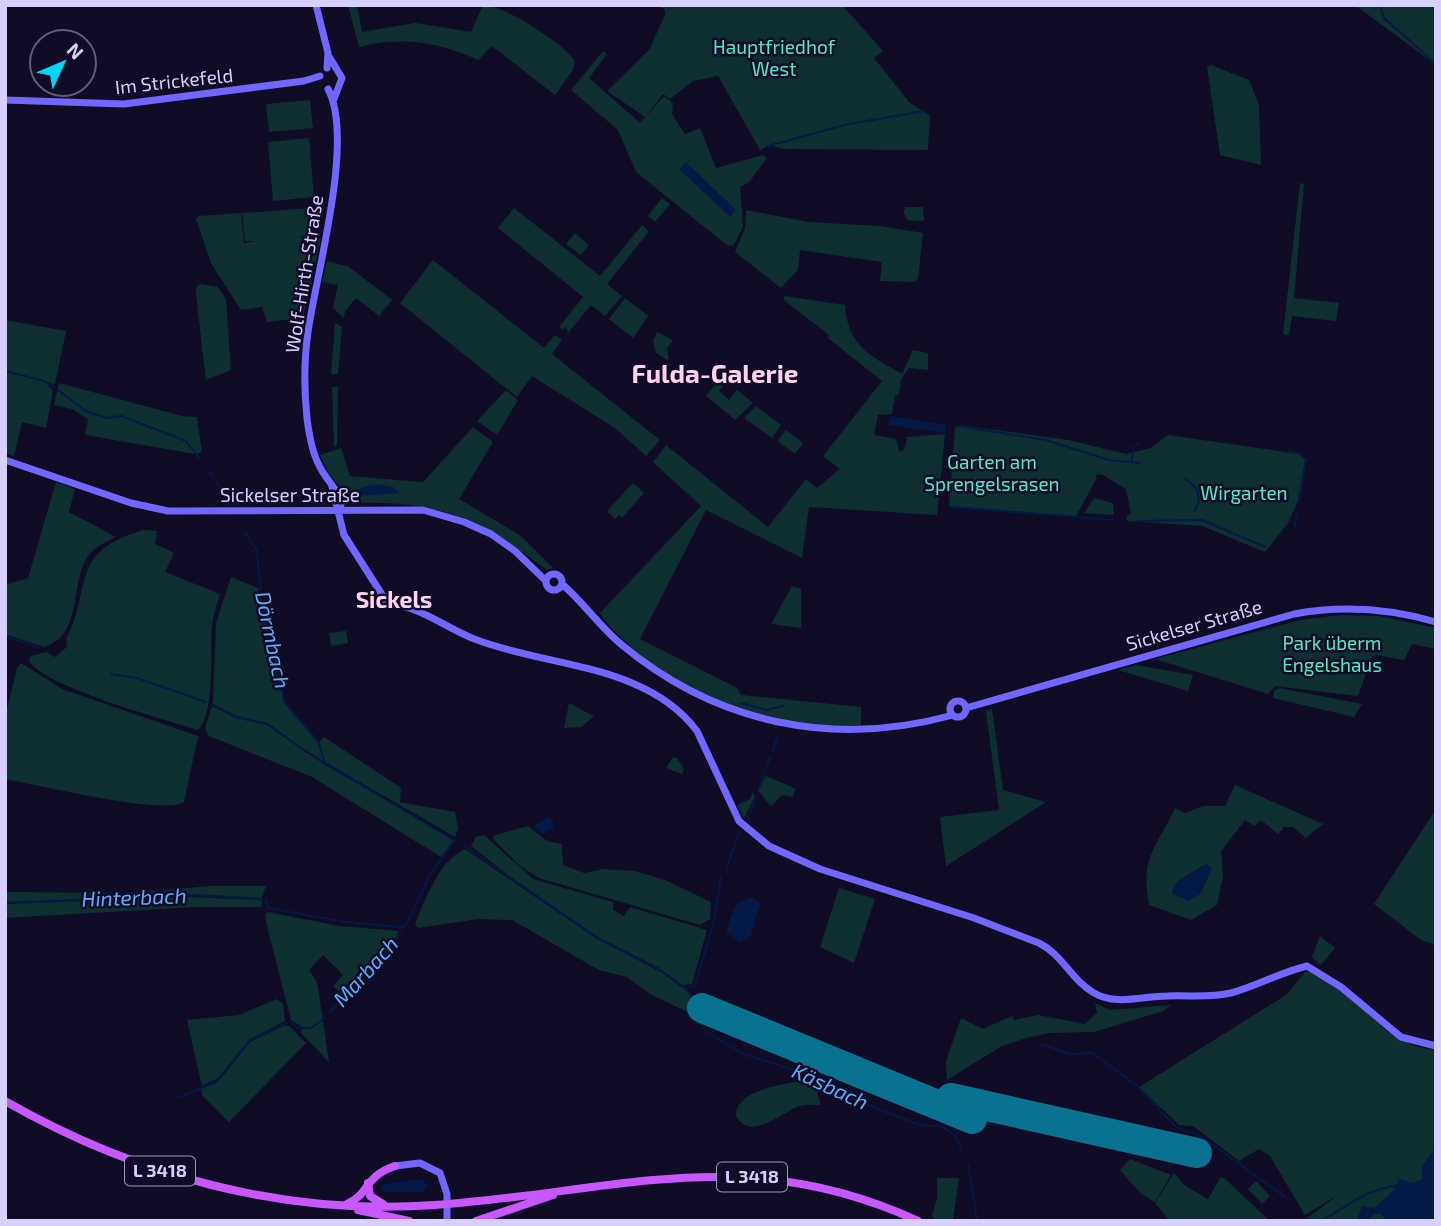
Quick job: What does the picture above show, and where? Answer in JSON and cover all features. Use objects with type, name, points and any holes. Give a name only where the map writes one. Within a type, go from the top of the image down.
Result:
[{"type":"main road","name":"L 3418","points":[[5,1101],[72,1137],[150,1168],[255,1195],[327,1204],[396,1207],[458,1203],[676,1177],[760,1178],[850,1195],[918,1221]]},
{"type":"main road","points":[[343,1205],[359,1197],[369,1181],[379,1172],[395,1166]]},
{"type":"main road","points":[[369,1181],[368,1190],[373,1199],[396,1207]]},
{"type":"main road","points":[[476,1221],[581,1188]]},
{"type":"main road","points":[[327,1204],[409,1221]]},
{"type":"street","points":[[316,5],[330,67],[320,79],[328,89],[337,87]]},
{"type":"street","name":"Wolf-Hirth-Straße","points":[[330,67],[342,78],[334,103],[336,147],[332,205],[310,318],[305,371],[311,441],[317,462],[342,500],[356,511]]},
{"type":"street","name":"Im Strickefeld","points":[[5,100],[124,104],[320,79]]},
{"type":"street","name":"Wolf-Hirth-Straße","points":[[328,89],[334,103]]},
{"type":"street","name":"Sickelser Straße","points":[[5,460],[158,509],[197,512],[294,508],[339,512],[423,510],[464,522],[499,539],[549,578],[559,575],[561,586]]},
{"type":"street","name":"Wolf-Hirth-Straße","points":[[332,487],[344,535],[388,604],[422,612],[476,640],[613,676],[667,702],[697,731],[742,826],[769,846],[806,863],[974,918],[1039,943],[1059,956],[1083,985],[1096,995],[1115,1000],[1169,996],[1206,998],[1236,991],[1307,965],[1341,987],[1401,1037],[1436,1046]]},
{"type":"street","points":[[339,512],[342,500]]},
{"type":"street","points":[[549,578],[551,589],[561,586],[572,593],[618,642],[658,672],[695,695],[748,716],[793,726],[839,730],[886,728],[937,718],[951,711],[958,701],[966,708],[960,716],[951,711]]},
{"type":"street","name":"Sickelser Straße","points":[[966,708],[1294,614],[1359,608],[1397,612],[1436,622]]},
{"type":"street","points":[[395,1166],[414,1163],[433,1167],[443,1177],[447,1194],[447,1220]]},
{"type":"green space","points":[[348,5],[357,5],[362,32],[415,23],[471,32],[483,5],[492,7],[518,18],[559,45],[575,61],[573,70],[555,95],[492,46],[478,60],[449,49],[420,43],[390,42],[359,47]]},
{"type":"green space","name":"Hauptfriedhof West","points":[[658,5],[842,5],[883,51],[874,58],[909,102],[930,116],[928,150],[783,149],[770,145],[760,150],[718,76],[693,81],[670,99],[663,94],[645,117],[607,91],[649,50],[665,15],[665,10]]},
{"type":"green space","points":[[1355,5],[1434,5],[1436,65]]},
{"type":"green space","points":[[603,51],[607,54],[589,78],[640,123],[664,96],[673,103],[672,114],[685,134],[700,128],[716,168],[763,155],[767,158],[749,182],[740,187],[743,227],[734,245],[728,246],[636,172],[618,130],[571,90]]},
{"type":"green space","points":[[1211,65],[1249,80],[1259,105],[1261,165],[1220,155],[1207,67]]},
{"type":"green space","points":[[310,100],[313,128],[269,132],[266,104]]},
{"type":"green space","points":[[309,138],[314,197],[273,201],[268,142]]},
{"type":"green space","points":[[1300,183],[1304,184],[1294,298],[1339,303],[1336,321],[1292,316],[1289,335],[1283,334]]},
{"type":"green space","points":[[662,198],[670,204],[655,222],[648,216]]},
{"type":"green space","points":[[905,207],[923,207],[924,221],[907,220]]},
{"type":"green space","points":[[312,208],[314,235],[296,237],[321,238],[303,318],[267,322],[262,307],[241,310],[211,263],[196,219],[199,216],[241,213],[244,243],[255,241],[245,241],[242,213]]},
{"type":"green space","points":[[514,208],[600,276],[642,225],[649,231],[607,284],[622,296],[605,316],[591,305],[568,333],[566,327],[563,330],[559,327],[583,297],[498,228]]},
{"type":"green space","points":[[746,210],[808,222],[880,226],[923,233],[918,279],[914,282],[880,281],[882,262],[800,250],[798,270],[781,288],[735,252],[745,228]]},
{"type":"green space","points":[[575,233],[589,245],[581,255],[566,244]]},
{"type":"green space","points":[[433,260],[544,348],[555,335],[562,340],[552,354],[660,440],[646,456],[615,428],[532,376],[517,397],[400,303]]},
{"type":"green space","points":[[327,261],[349,267],[392,300],[379,316],[356,298],[345,311],[344,318],[333,308],[338,285],[322,282]]},
{"type":"green space","points":[[200,284],[218,287],[226,299],[231,370],[206,380],[196,295],[196,287]]},
{"type":"green space","points":[[784,296],[845,305],[851,330],[862,348],[902,374],[913,350],[928,353],[928,370],[909,368],[901,379],[899,395],[895,395],[892,414],[878,415],[874,435],[896,439],[899,452],[904,450],[907,437],[945,434],[937,515],[809,507],[802,558],[706,510],[640,639],[737,688],[741,695],[861,707],[861,728],[777,720],[744,713],[713,702],[677,681],[640,654],[600,613],[701,506],[653,462],[666,445],[768,527],[806,479],[817,488],[840,469],[823,456],[882,381],[784,300]]},
{"type":"green space","points":[[625,298],[648,316],[633,338],[609,319]]},
{"type":"green space","points":[[5,320],[66,331],[55,384],[5,370]]},
{"type":"green space","points":[[335,323],[342,327],[338,374],[331,374]]},
{"type":"green space","points":[[657,332],[673,340],[667,349],[669,361],[656,353],[653,340]]},
{"type":"green space","points":[[5,372],[44,381],[53,391],[46,428],[22,422],[14,456],[5,453]]},
{"type":"green space","points":[[721,377],[726,382],[719,391],[729,400],[737,390],[753,403],[735,420],[706,396]]},
{"type":"green space","points":[[59,383],[182,416],[197,417],[202,452],[196,454],[85,435],[88,419],[72,409],[54,405]]},
{"type":"green space","points":[[332,387],[338,387],[337,445],[334,448]]},
{"type":"green space","points":[[506,390],[518,400],[497,435],[477,421]]},
{"type":"green space","points":[[756,406],[781,425],[772,438],[744,418]]},
{"type":"green space","name":"Wirgarten","points":[[959,425],[1069,440],[1126,454],[1151,448],[1168,435],[1299,454],[1305,459],[1298,501],[1288,523],[1265,552],[1202,526],[1127,521],[1126,516],[1131,514],[1126,489],[1101,474],[1095,475],[1097,478],[1076,516],[949,506],[955,428]]},
{"type":"green space","points":[[473,427],[493,442],[459,499],[521,536],[553,568],[547,570],[500,537],[458,516],[412,505],[354,503],[329,474],[320,455],[341,448],[350,476],[423,482]]},
{"type":"green space","points":[[786,430],[803,443],[795,454],[777,441]]},
{"type":"green space","points":[[56,482],[75,489],[69,512],[116,537],[97,547],[88,556],[82,567],[74,607],[65,632],[57,641],[44,647],[5,634],[5,585],[28,578]]},
{"type":"green space","points":[[633,483],[644,493],[622,518],[619,515],[615,519],[607,511]]},
{"type":"green space","points":[[1094,498],[1113,503],[1114,515],[1084,513]]},
{"type":"green space","points":[[143,530],[157,531],[155,544],[174,553],[165,572],[220,594],[212,627],[211,682],[207,711],[198,730],[80,691],[39,671],[29,661],[31,656],[46,652],[55,657],[67,647],[66,640],[86,573],[93,560],[103,549],[119,539]]},
{"type":"green space","points":[[231,577],[258,588],[284,703],[318,743],[324,737],[401,788],[400,802],[455,812],[458,828],[455,837],[313,755],[268,724],[237,716],[213,704],[216,623]]},
{"type":"green space","points":[[792,586],[801,589],[801,628],[771,624]]},
{"type":"green space","name":"Park überm Engelshaus","points":[[1341,615],[1379,616],[1436,628],[1436,649],[1412,644],[1404,660],[1376,655],[1372,657],[1358,696],[1275,686],[1268,694],[1155,659],[1300,620]]},
{"type":"green space","points":[[346,631],[348,643],[331,646],[329,633]]},
{"type":"green space","points":[[21,663],[62,689],[198,736],[184,802],[152,805],[127,802],[5,779],[5,717],[17,668]]},
{"type":"green space","points":[[1136,665],[1193,675],[1188,691],[1118,670]]},
{"type":"green space","points":[[1279,688],[1362,704],[1354,717],[1273,698],[1274,691]]},
{"type":"green space","points":[[569,703],[594,716],[581,727],[564,728]]},
{"type":"green space","points":[[212,706],[236,718],[267,725],[325,765],[453,841],[441,857],[312,777],[209,736],[205,728]]},
{"type":"green space","points":[[992,709],[1003,790],[1046,802],[946,866],[940,817],[999,810],[986,711]]},
{"type":"green space","points":[[673,757],[677,758],[684,769],[682,774],[666,768]]},
{"type":"green space","points":[[766,776],[796,789],[792,797],[782,795],[771,806],[758,790]]},
{"type":"green space","points":[[1235,785],[1323,824],[1306,838],[1293,827],[1284,827],[1278,834],[1261,820],[1254,826],[1245,820],[1221,851],[1223,876],[1217,905],[1191,920],[1149,905],[1148,864],[1175,808],[1185,813],[1203,806],[1225,806]],"holes":[[[1206,864],[1212,868],[1200,894],[1178,881]]]},
{"type":"green space","points":[[753,792],[755,796],[744,819],[737,805],[750,799]]},
{"type":"green space","points":[[1436,809],[1436,945],[1421,940],[1374,904]]},
{"type":"green space","points":[[528,826],[547,841],[562,844],[563,865],[584,873],[603,869],[635,871],[665,880],[711,902],[710,919],[700,925],[539,878],[519,865],[493,839],[495,835]]},
{"type":"green space","points":[[484,835],[533,879],[613,902],[613,910],[624,916],[630,907],[707,930],[692,984],[682,985],[659,968],[598,937],[522,886],[471,846],[476,837]]},
{"type":"green space","points":[[465,849],[597,939],[661,972],[687,991],[692,1000],[692,1014],[650,994],[627,977],[599,970],[512,920],[478,919],[418,928],[415,924],[434,882],[447,863]]},
{"type":"green space","points":[[209,886],[266,886],[262,898],[189,894],[133,899],[5,902],[5,892],[133,893]]},
{"type":"green space","points":[[839,888],[875,899],[854,963],[820,947]]},
{"type":"green space","points":[[189,897],[261,900],[262,904],[261,907],[194,907],[5,918],[5,904]]},
{"type":"green space","points":[[268,912],[339,926],[399,931],[394,941],[343,995],[333,986],[343,975],[323,955],[309,970],[317,982],[329,1062],[301,1033],[302,1027],[291,1020],[267,926],[265,914]]},
{"type":"green space","points":[[1320,936],[1335,948],[1321,965],[1312,957]]},
{"type":"green space","points":[[1306,971],[1324,978],[1340,989],[1398,1038],[1415,1046],[1436,1050],[1436,1221],[1303,1221],[1338,1195],[1305,1215],[1270,1156],[1259,1149],[1239,1161],[1193,1126],[1179,1125],[1139,1087],[1286,995]]},
{"type":"green space","points":[[277,999],[283,1004],[285,1021],[249,1040],[218,1078],[202,1086],[187,1020],[239,1015]]},
{"type":"green space","points":[[1095,1003],[1110,1010],[1171,1005],[1163,1011],[1094,1032],[1049,1033],[1002,1046],[947,1080],[946,1061],[961,1018],[983,1029],[1012,1016],[1014,1020],[1038,1015],[1085,1024],[1097,1013]]},
{"type":"green space","points":[[289,1026],[306,1043],[229,1122],[202,1095],[201,1089],[217,1083],[250,1042]]},
{"type":"green space","points":[[800,1081],[816,1090],[821,1105],[799,1106],[758,1126],[742,1123],[736,1116],[738,1107],[751,1095],[771,1087]]},
{"type":"green space","points":[[1130,1159],[1171,1175],[1155,1202],[1140,1193],[1120,1170]]},
{"type":"green space","points":[[1174,1173],[1184,1185],[1208,1199],[1220,1178],[1224,1178],[1270,1221],[1170,1221],[1155,1203]]},
{"type":"green space","points":[[937,1178],[959,1178],[953,1221],[935,1221],[932,1216],[937,1198]]},
{"type":"green space","points":[[1256,1181],[1270,1196],[1262,1204],[1248,1189]]},
{"type":"water","points":[[686,162],[736,210],[730,217],[679,169]]},
{"type":"water","points":[[890,416],[946,425],[945,433],[888,425]]},
{"type":"water","points":[[378,484],[393,487],[400,493],[356,496],[362,487]]},
{"type":"water","points":[[548,817],[553,820],[553,829],[542,834],[533,826]]},
{"type":"water","points":[[1206,864],[1212,868],[1200,894],[1189,901],[1172,894],[1173,888],[1180,880]]},
{"type":"water","points":[[752,897],[760,904],[751,935],[741,943],[726,932],[735,905]]},
{"type":"water","points":[[1436,1147],[1436,1221],[1389,1221],[1381,1214],[1374,1214],[1368,1221],[1357,1221],[1362,1206],[1374,1208],[1393,1191],[1399,1179],[1413,1183],[1422,1179],[1422,1166]]},
{"type":"water","points":[[423,1179],[427,1185],[424,1192],[384,1192],[381,1188],[383,1184]]},
{"type":"waterway","points":[[1380,5],[1384,18],[1436,64]]},
{"type":"waterway","points":[[768,146],[844,125],[924,111]]},
{"type":"waterway","name":"Dörmbach","points":[[5,371],[44,381],[54,387]]},
{"type":"waterway","name":"Dörmbach","points":[[58,390],[87,412],[108,418],[121,416],[186,441],[201,460]]},
{"type":"waterway","points":[[958,426],[1046,440],[1109,460],[1140,463]]},
{"type":"waterway","points":[[1132,447],[1139,443]]},
{"type":"waterway","points":[[1132,462],[1133,450]]},
{"type":"waterway","points":[[1289,451],[1302,454]]},
{"type":"waterway","points":[[1299,501],[1306,459]]},
{"type":"waterway","name":"Dörmbach","points":[[207,469],[212,476]]},
{"type":"waterway","points":[[1186,479],[1197,489],[1199,501],[1195,511]]},
{"type":"waterway","name":"Dörmbach","points":[[216,482],[226,496],[226,504],[239,505]]},
{"type":"waterway","points":[[949,507],[1113,520]]},
{"type":"waterway","points":[[1295,526],[1297,514]]},
{"type":"waterway","points":[[1136,521],[1202,520],[1265,547]]},
{"type":"waterway","name":"Dörmbach","points":[[245,532],[257,551],[262,606],[285,703],[317,740]]},
{"type":"waterway","name":"Käsbach","points":[[5,636],[40,648]]},
{"type":"waterway","name":"Käsbach","points":[[111,674],[137,678],[206,702]]},
{"type":"waterway","points":[[741,703],[766,710],[783,706]]},
{"type":"waterway","name":"Käsbach","points":[[212,705],[237,717],[268,724],[306,752]]},
{"type":"waterway","points":[[773,750],[778,735]]},
{"type":"waterway","name":"Dörmbach","points":[[319,744],[325,763]]},
{"type":"waterway","name":"Käsbach","points":[[312,755],[455,841]]},
{"type":"waterway","points":[[759,788],[770,757]]},
{"type":"waterway","points":[[748,818],[755,800]]},
{"type":"waterway","points":[[726,869],[740,831]]},
{"type":"waterway","name":"Hinterbach","points":[[266,900],[268,908],[345,922],[402,927],[406,925],[430,875],[455,840]]},
{"type":"waterway","name":"Käsbach","points":[[463,845],[598,938],[657,968],[685,988],[692,997],[694,1014]]},
{"type":"waterway","points":[[685,988],[695,986],[713,925],[721,876]]},
{"type":"waterway","name":"Hinterbach","points":[[5,903],[189,895],[263,899]]},
{"type":"waterway","name":"Marbach","points":[[329,1013],[402,932]]},
{"type":"waterway","name":"Marbach","points":[[291,1022],[297,1028],[311,1028],[325,1018]]},
{"type":"waterway","name":"Käsbach","points":[[695,1018],[707,1032],[743,1054],[814,1076],[843,1090],[852,1099],[917,1124],[943,1127],[956,1137],[963,1153]]},
{"type":"waterway","name":"Marbach","points":[[180,1097],[216,1082],[250,1040],[287,1023]]},
{"type":"waterway","points":[[1042,1044],[1069,1054],[1093,1053],[1137,1086],[1176,1127],[1201,1136],[1285,1197]]},
{"type":"waterway","name":"Käsbach","points":[[968,1163],[977,1221]]},
{"type":"waterway","points":[[1319,1221],[1363,1196],[1396,1186]]},
{"type":"runway","points":[[702,1008],[972,1119]]},
{"type":"runway","points":[[951,1098],[1197,1153]]},
{"type":"district","name":"Fulda-Galerie","points":[[715,374]]},
{"type":"district","name":"Sickels","points":[[394,600]]},
{"type":"park label","name":"Garten am Sprengelsrasen","points":[[992,473]]}]
